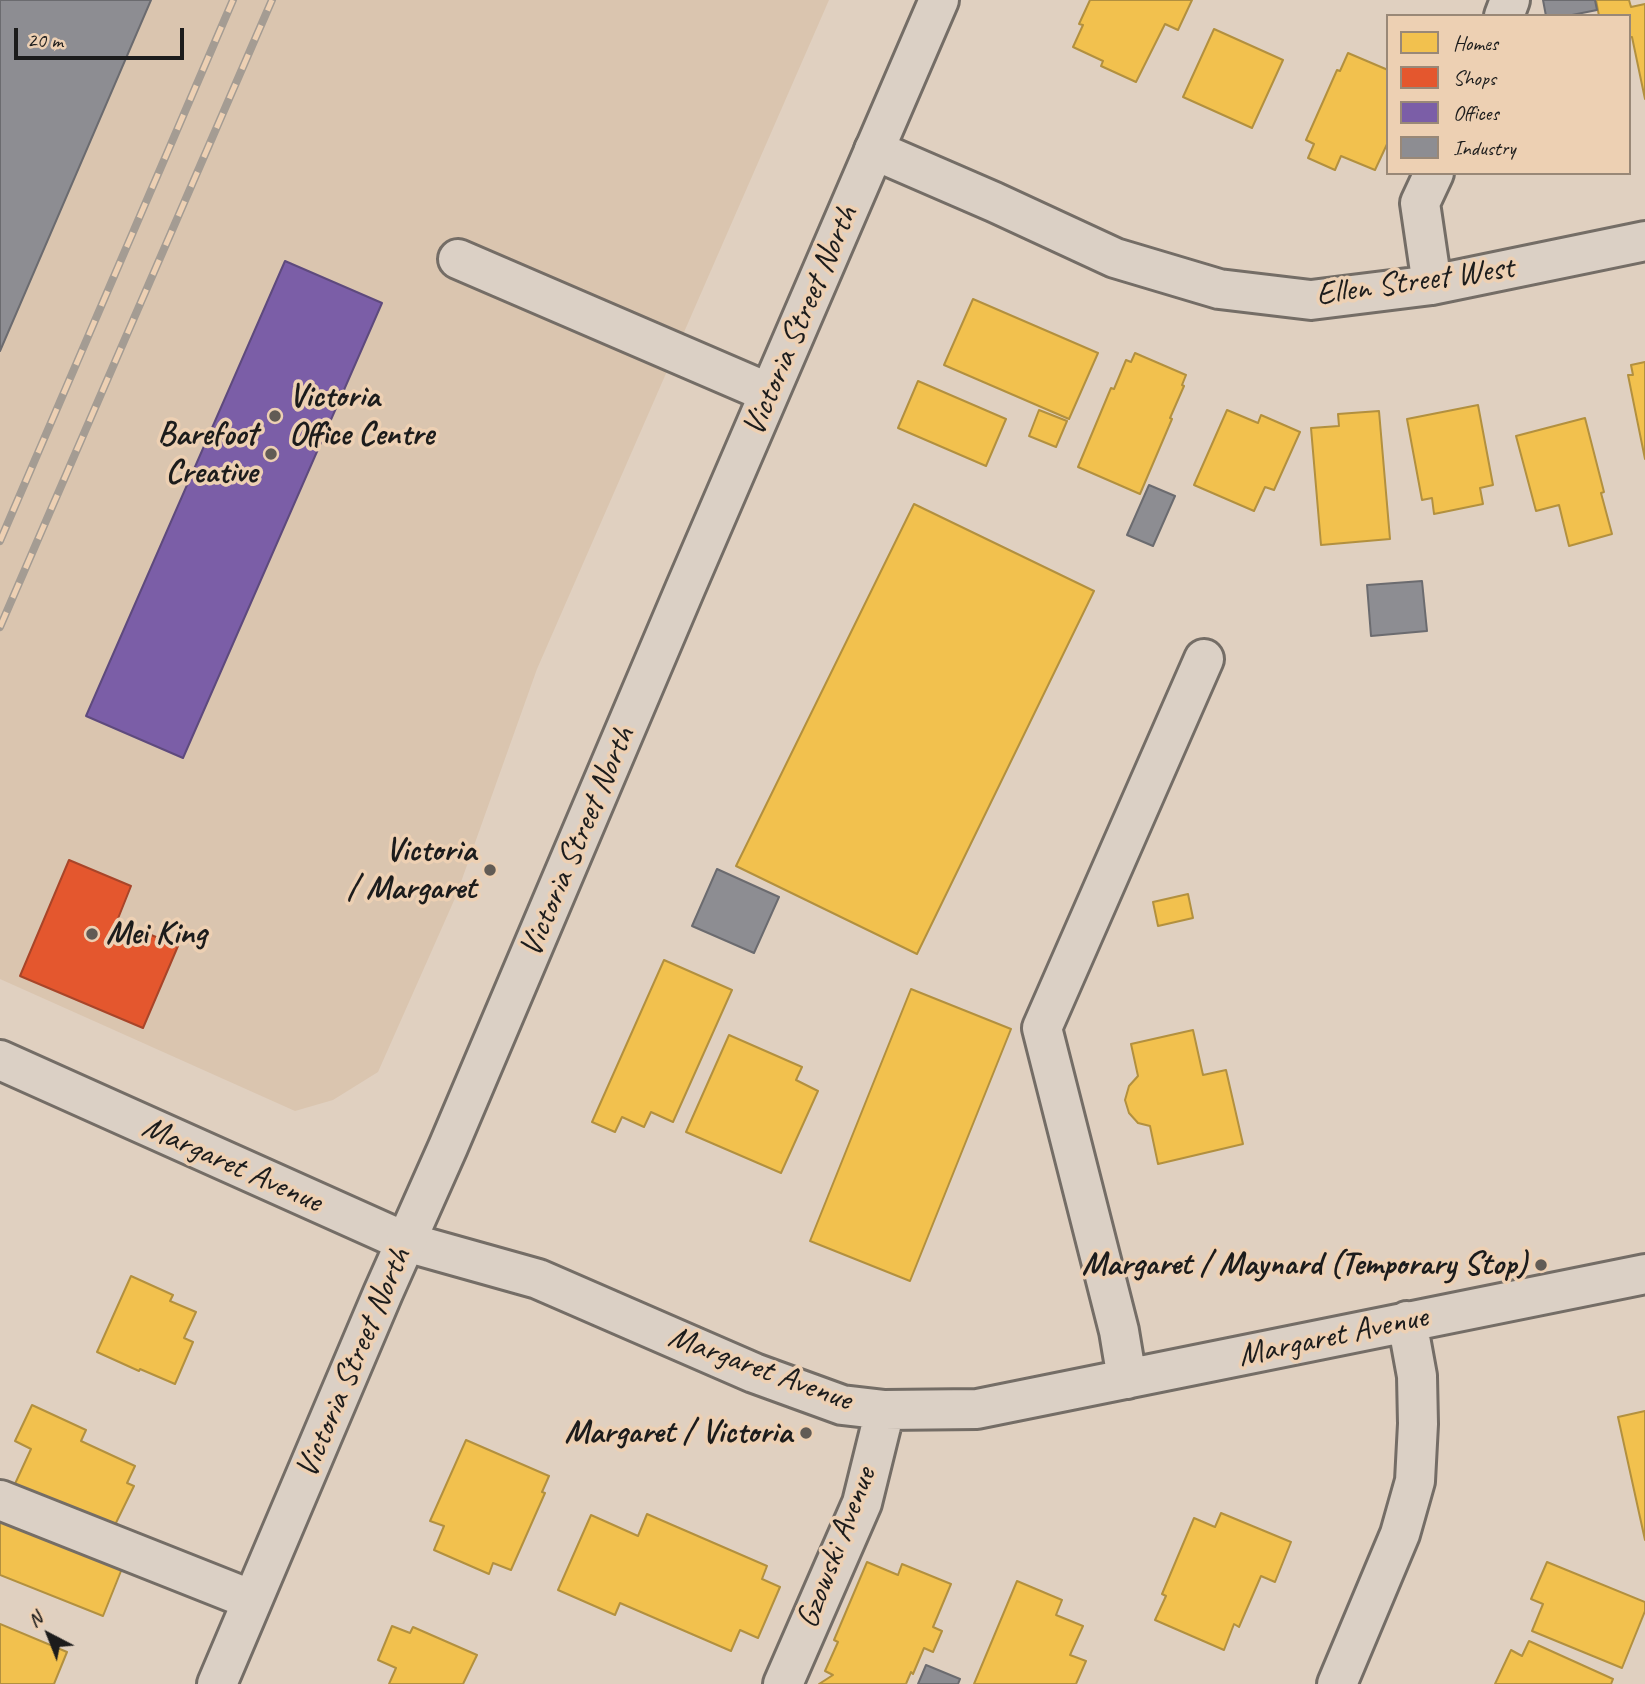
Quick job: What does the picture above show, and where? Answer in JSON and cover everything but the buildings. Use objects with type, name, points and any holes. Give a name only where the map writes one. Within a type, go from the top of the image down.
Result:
[{"type":"street","name":"Victoria Street North","points":[[217,1684],[939,0]]},
{"type":"street","name":"Ellen Street West","points":[[874,150],[1115,258],[1219,289],[1311,300],[1432,285],[1645,241]]},
{"type":"street","points":[[1432,285],[1420,203],[1433,175]]},
{"type":"street","points":[[458,259],[769,393]]},
{"type":"street","points":[[1126,1379],[1119,1331],[1042,1028],[1204,659]]},
{"type":"street","name":"Margaret Avenue","points":[[0,1060],[406,1242],[538,1279],[754,1374],[842,1405],[885,1410],[977,1409],[1645,1274]]},
{"type":"street","points":[[1337,1684],[1400,1534],[1415,1481],[1417,1376],[1407,1321]]},
{"type":"street","name":"Gzowski Avenue","points":[[783,1684],[862,1503],[885,1410]]},
{"type":"street","points":[[0,1500],[252,1600]]},
{"type":"shaded area","points":[[0,0],[829,0],[537,669],[456,896],[378,1072],[333,1100],[295,1111],[0,979]]},
{"type":"railway","points":[[0,541],[233,0]]},
{"type":"railway","points":[[0,627],[272,0]]},
{"type":"place","name":"Victoria Office Centre","points":[[275,416]]},
{"type":"place","name":"Barefoot Creative","points":[[271,454]]},
{"type":"place","name":"Victoria / Margaret","points":[[490,870]]},
{"type":"place","name":"Mei King","points":[[92,934]]},
{"type":"place","name":"Margaret / Maynard (Temporary Stop)","points":[[1541,1265]]},
{"type":"place","name":"Margaret / Victoria","points":[[806,1433]]}]
